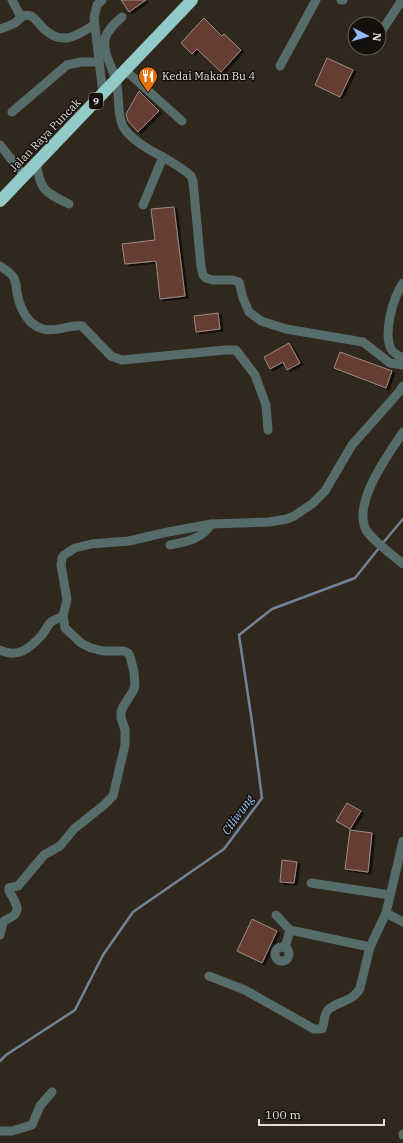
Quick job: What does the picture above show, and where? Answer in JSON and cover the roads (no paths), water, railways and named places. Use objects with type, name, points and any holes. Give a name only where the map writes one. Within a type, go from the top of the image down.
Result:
[{"type":"highway","name":"Jalan Raya Puncak","points":[[0,201],[192,0]]},
{"type":"street","points":[[12,0],[21,17]]},
{"type":"street","points":[[102,0],[97,6],[95,12],[94,25],[103,94]]},
{"type":"street","points":[[280,66],[316,0]]},
{"type":"street","points":[[387,22],[402,0]]},
{"type":"street","points":[[0,29],[15,23],[21,17],[31,16],[46,31],[56,36],[70,38],[94,25]]},
{"type":"street","points":[[122,17],[109,31],[105,42],[108,59],[116,80],[120,117],[123,127],[137,141],[189,174],[192,178],[201,266],[205,278],[213,280],[238,281],[240,284],[242,298],[249,312],[261,321],[286,330],[363,342],[390,363],[403,365]]},
{"type":"street","points":[[12,112],[67,65],[81,62],[98,62]]},
{"type":"street","points":[[125,70],[182,121]]},
{"type":"street","points":[[0,145],[24,175]]},
{"type":"street","points":[[143,205],[163,157]]},
{"type":"street","points":[[36,162],[39,181],[43,188],[53,196],[69,204]]},
{"type":"street","points":[[0,266],[13,277],[16,282],[21,308],[24,315],[33,324],[46,330],[82,326],[111,356],[122,360],[236,350],[255,375],[266,405],[268,430]]},
{"type":"street","points":[[403,283],[390,313],[389,336],[392,350],[403,359]]},
{"type":"street","points":[[0,935],[3,922],[15,914],[17,910],[9,889],[18,886],[44,855],[60,846],[74,829],[112,798],[123,753],[125,733],[121,712],[123,706],[133,691],[135,682],[134,672],[128,653],[124,651],[103,651],[85,646],[66,630],[63,616],[67,600],[61,563],[64,555],[71,550],[91,544],[129,541],[211,524],[269,522],[287,519],[312,504],[325,491],[352,445],[403,386]]},
{"type":"street","points":[[403,432],[385,458],[375,477],[365,502],[364,512],[364,525],[370,535],[403,564]]},
{"type":"street","points":[[170,545],[196,538],[205,532],[211,524]]},
{"type":"street","points":[[0,650],[11,654],[19,653],[37,640],[52,621],[63,616]]},
{"type":"street","points":[[208,976],[245,990],[314,1029],[320,1030],[323,1028],[324,1018],[330,1008],[351,998],[358,992],[370,947],[386,913],[403,841]]},
{"type":"street","points":[[311,883],[390,895]]},
{"type":"street","points":[[386,913],[403,922]]},
{"type":"street","points":[[276,915],[290,930],[370,947]]},
{"type":"street","points":[[284,948],[290,930]]},
{"type":"street","points":[[0,1131],[12,1131],[32,1125],[40,1106],[52,1092]]},
{"type":"waterway","name":"Ciliwung","points":[[382,544],[403,519]]},
{"type":"waterway","name":"Ciliwung","points":[[0,1061],[6,1055],[75,1010],[103,955],[133,912],[224,849],[262,798],[239,635],[272,609],[355,578],[379,548]]},
{"type":"place","name":"Kedai Makan Bu 4","points":[[148,93]]}]
